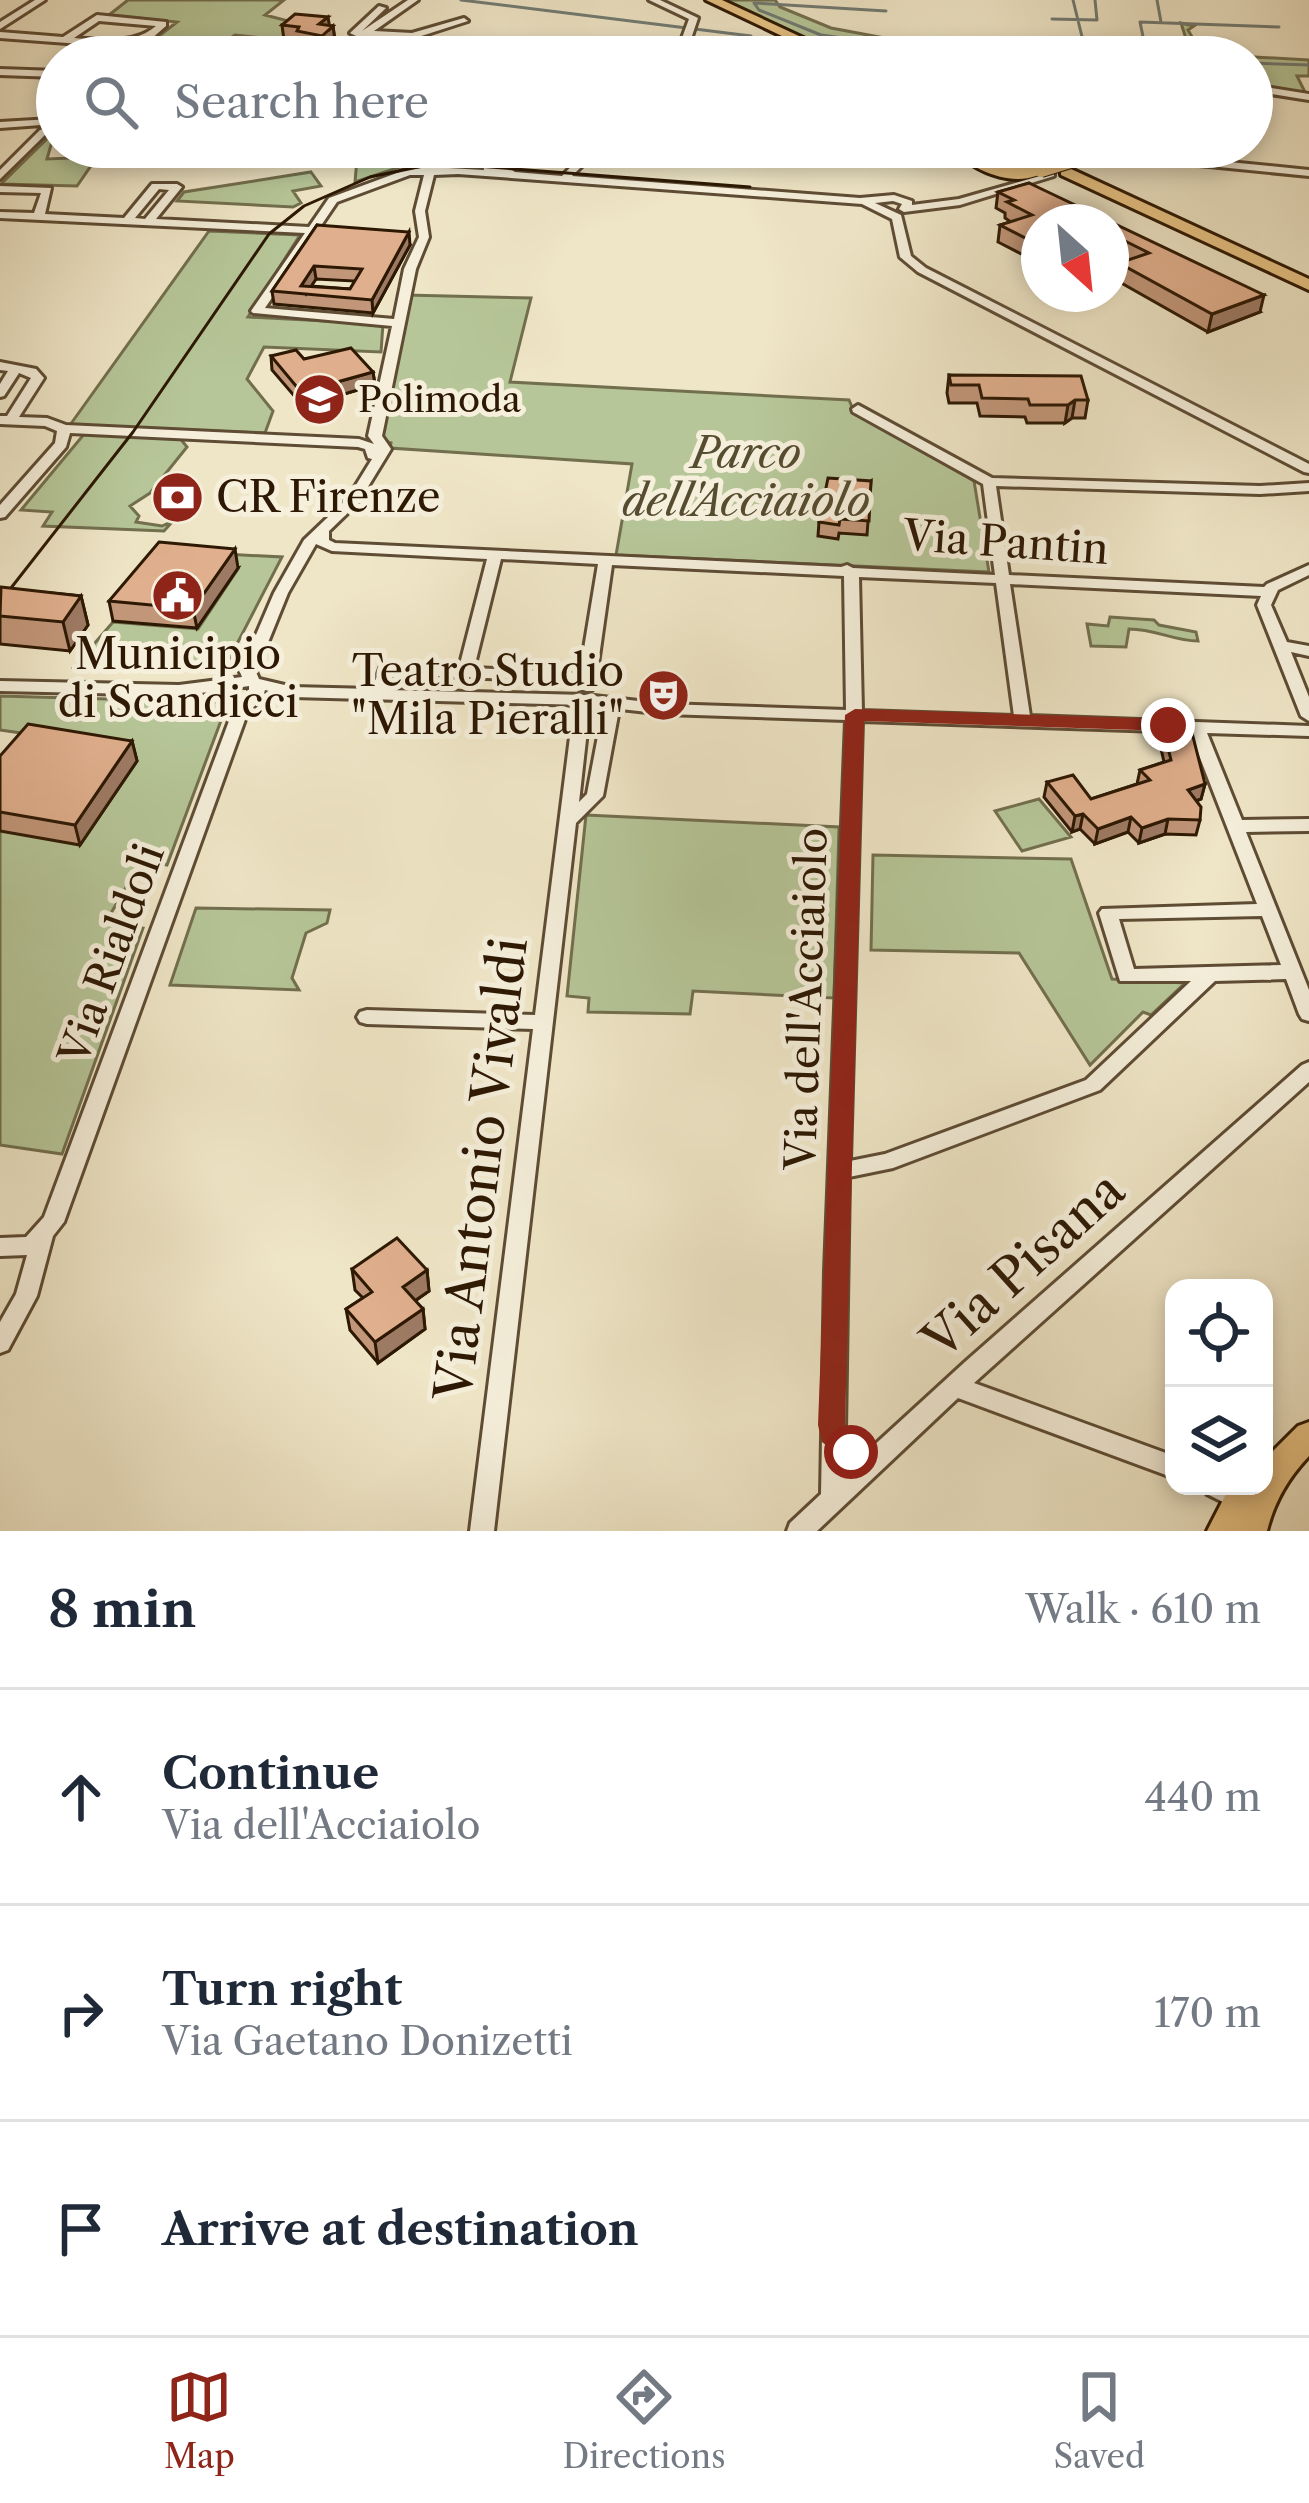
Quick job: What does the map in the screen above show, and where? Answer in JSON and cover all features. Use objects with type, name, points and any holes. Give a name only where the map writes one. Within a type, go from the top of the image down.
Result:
[{"type":"highway","points":[[694,0],[777,36]]},
{"type":"highway","points":[[712,0],[784,36]]},
{"type":"highway","points":[[1073,168],[1309,285]]},
{"type":"highway","points":[[1073,168],[1309,274]]},
{"type":"main road","points":[[1273,1466],[1309,1436]]},
{"type":"main road","points":[[1223,1531],[1245,1495]]},
{"type":"main road","points":[[1251,1531],[1257,1508],[1254,1495]]},
{"type":"street","points":[[0,30],[41,0]]},
{"type":"street","points":[[359,36],[415,0]]},
{"type":"street","points":[[653,0],[691,15],[689,36]]},
{"type":"street","points":[[382,8],[354,31],[359,36],[415,36],[448,24]]},
{"type":"street","points":[[71,36],[97,18],[163,24],[151,36]]},
{"type":"street","points":[[0,30],[39,36]]},
{"type":"street","points":[[0,72],[36,73]]},
{"type":"street","points":[[1273,91],[1309,97]]},
{"type":"street","points":[[0,125],[36,125]]},
{"type":"street","points":[[0,176],[36,141]]},
{"type":"street","points":[[503,168],[518,174],[598,181]]},
{"type":"street","points":[[566,177],[575,168]]},
{"type":"street","points":[[397,323],[258,313],[309,230],[341,195],[409,172],[493,171],[860,202],[902,212],[957,202],[1058,168]]},
{"type":"street","points":[[1259,168],[1309,173]]},
{"type":"street","points":[[373,462],[384,448],[374,438],[410,269],[424,237],[420,211],[430,170]]},
{"type":"street","points":[[128,220],[156,186],[177,187],[149,221]]},
{"type":"street","points":[[0,189],[47,190],[45,215]]},
{"type":"street","points":[[902,212],[906,257],[916,267],[1309,470]]},
{"type":"street","points":[[0,215],[309,230]]},
{"type":"street","points":[[0,366],[32,372],[38,380],[5,420]]},
{"type":"street","points":[[0,393],[16,369]]},
{"type":"street","points":[[858,409],[989,482],[1260,490],[1309,487]]},
{"type":"street","points":[[5,420],[47,422],[64,429],[361,443],[374,451],[373,462]]},
{"type":"street","points":[[0,514],[62,444],[64,429]]},
{"type":"street","name":"Via Rialdoli","points":[[0,1343],[30,1286],[34,1242],[66,1188],[240,713],[253,689],[248,672],[275,605],[308,545],[352,500],[373,462]]},
{"type":"street","points":[[989,482],[1022,718]]},
{"type":"street","name":"Via Pantin","points":[[322,531],[322,542],[329,546],[1267,592]]},
{"type":"street","points":[[465,673],[495,554]]},
{"type":"street","name":"Via Antonio Vivaldi","points":[[482,1531],[574,809],[581,705],[606,560]]},
{"type":"street","name":"Via dell'Acciaiolo","points":[[833,1502],[855,715],[853,579],[847,569]]},
{"type":"street","points":[[1309,569],[1267,592],[1264,609],[1309,716]]},
{"type":"street","points":[[1278,645],[1309,651]]},
{"type":"street","points":[[378,695],[386,669],[588,678]]},
{"type":"street","points":[[2,686],[228,691],[239,702],[253,689],[378,695],[390,702],[581,705],[594,718],[607,710],[665,710],[1022,718],[1309,731]]},
{"type":"street","name":"Via Antonio Vivaldi","points":[[574,809],[595,796],[607,710]]},
{"type":"street","points":[[1196,726],[1309,1015]]},
{"type":"street","points":[[1236,826],[1309,825]]},
{"type":"street","points":[[1268,910],[1108,913],[1127,976],[1292,972]]},
{"type":"street","points":[[839,1171],[886,1162],[1093,1085],[1210,974]]},
{"type":"street","points":[[367,1017],[545,1022]]},
{"type":"street","name":"Via Pisana","points":[[799,1531],[1309,1070]]},
{"type":"street","points":[[0,1247],[34,1242]]},
{"type":"street","points":[[955,1386],[1165,1464]]},
{"type":"street","points":[[832,1433],[851,1452],[872,1462]]},
{"type":"green space","points":[[128,0],[284,0],[265,15],[308,26],[292,36],[159,36],[177,22],[109,15]]},
{"type":"green space","points":[[712,0],[775,0],[780,7],[831,28],[874,36],[797,36]]},
{"type":"green space","points":[[1273,58],[1309,60],[1309,76],[1297,76],[1307,96],[1273,91]]},
{"type":"green space","points":[[36,150],[36,168],[89,168],[77,186],[1,184]]},
{"type":"green space","points":[[356,168],[397,168],[355,182]]},
{"type":"green space","points":[[311,172],[321,186],[293,191],[301,203],[293,207],[177,201],[184,192]]},
{"type":"green space","points":[[209,231],[300,235],[248,317],[383,324],[381,352],[264,347],[247,379],[273,411],[265,433],[70,425]]},
{"type":"green space","name":"Parco dell'Acciaiolo","points":[[405,295],[531,298],[510,382],[849,400],[855,414],[974,481],[989,572],[616,555],[632,464],[390,448],[391,443],[382,441],[379,434]]},
{"type":"green space","points":[[85,433],[179,437],[187,447],[150,493],[130,506],[139,516],[136,522],[162,526],[173,521],[164,531],[43,526],[52,512],[21,510]]},
{"type":"green space","points":[[224,554],[282,557],[224,669],[74,667],[113,622],[198,629],[238,569]]},
{"type":"green space","points":[[1110,617],[1154,620],[1196,632],[1198,641],[1129,629],[1126,647],[1091,646],[1087,624],[1108,626]]},
{"type":"green space","points":[[0,696],[216,702],[225,710],[167,865],[142,860],[107,920],[143,928],[62,1154],[0,1145],[0,764],[21,733],[0,730]]},
{"type":"green space","points":[[1039,799],[1071,837],[1022,851],[995,811]]},
{"type":"green space","points":[[586,815],[839,827],[834,998],[693,991],[690,1014],[588,1012],[589,998],[567,996]]},
{"type":"green space","points":[[873,855],[1071,859],[1112,979],[1185,983],[1151,1015],[1143,1012],[1090,1065],[1019,953],[871,950]]},
{"type":"green space","points":[[196,908],[330,910],[327,923],[306,933],[292,978],[299,990],[170,985]]},
{"type":"building","points":[[295,14],[328,17],[319,24],[333,26],[322,36],[282,25]]},
{"type":"building","points":[[1029,183],[1073,204],[1021,204],[1021,209],[998,192]]},
{"type":"building","points":[[1021,218],[1021,236],[1000,225]]},
{"type":"building","points":[[317,225],[409,232],[372,300],[272,291]],"holes":[[[314,266],[362,269],[350,289],[301,286]]]},
{"type":"building","points":[[1129,231],[1264,295],[1212,314],[1129,268],[1129,260],[1149,253],[1129,243]]},
{"type":"building","points":[[351,348],[373,372],[301,392],[271,356],[296,350],[304,359]]},
{"type":"building","points":[[949,375],[1081,376],[1088,400],[1030,405],[1028,399],[982,398],[979,385],[951,385]]},
{"type":"building","points":[[828,478],[871,481],[869,521],[819,522]]},
{"type":"building","points":[[159,542],[235,549],[193,609],[109,601]]},
{"type":"building","points":[[1,587],[81,596],[63,622],[0,616]]},
{"type":"building","points":[[28,724],[132,741],[75,825],[0,812],[0,756]]},
{"type":"building","points":[[1162,725],[1190,725],[1205,784],[1188,790],[1201,807],[1200,820],[1168,819],[1142,828],[1131,817],[1098,829],[1083,814],[1075,816],[1047,782],[1073,775],[1091,799],[1150,780],[1140,770],[1171,760]]},
{"type":"building","points":[[397,1238],[427,1270],[403,1287],[423,1309],[375,1342],[346,1309],[372,1292],[352,1269]]},
{"type":"waterway","points":[[461,0],[751,36]]},
{"type":"waterway","points":[[1073,0],[1078,20]]},
{"type":"waterway","points":[[1078,20],[1097,20],[1095,0]]},
{"type":"waterway","points":[[1157,0],[1161,22]]},
{"type":"waterway","points":[[828,36],[759,10],[754,3],[886,11]]},
{"type":"waterway","points":[[1052,19],[1078,20]]},
{"type":"waterway","points":[[1078,20],[1082,36]]},
{"type":"waterway","points":[[1143,36],[1140,22],[1279,27]]},
{"type":"waterway","points":[[1273,64],[1309,65]]},
{"type":"tram line","points":[[0,602],[133,432],[269,234],[304,206],[370,177],[413,168]]},
{"type":"tram line","points":[[502,168],[750,187]]},
{"type":"place","name":"Polimoda","points":[[319,399]]},
{"type":"place","name":"CR Firenze","points":[[177,497]]},
{"type":"place","name":"Municipio di Scandicci","points":[[178,595]]},
{"type":"place","name":"Teatro Studio \"Mila Pieralli\"","points":[[663,695]]},
{"type":"route","points":[[851,1452],[832,1433],[832,1425],[855,715],[1168,725]]}]
